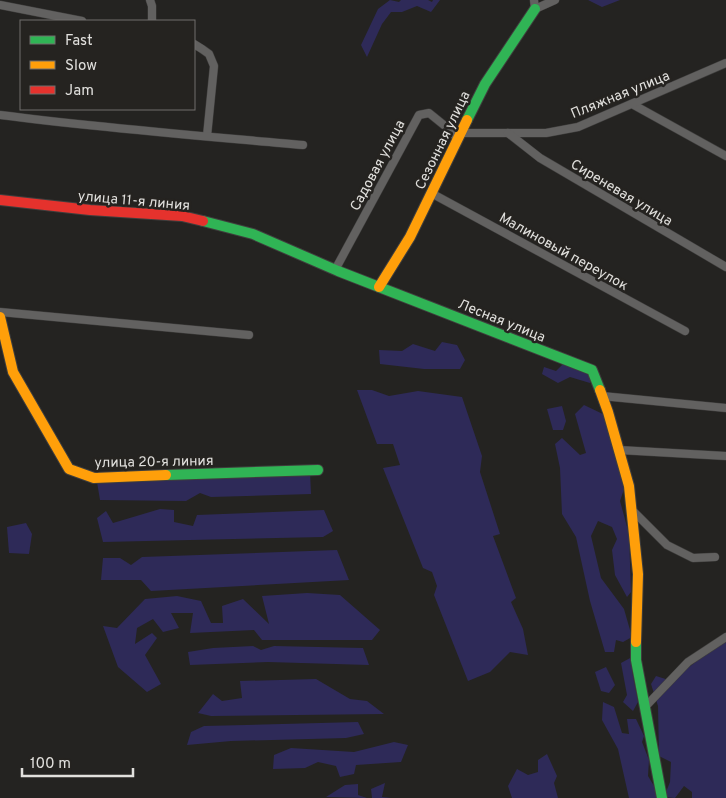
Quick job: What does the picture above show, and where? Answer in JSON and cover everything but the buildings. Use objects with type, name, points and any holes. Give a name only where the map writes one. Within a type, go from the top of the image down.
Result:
[{"type":"street","points":[[150,0],[152,20]]},
{"type":"street","points":[[534,4],[555,0]]},
{"type":"street","name":"Сезонная улица","points":[[379,287],[410,237],[458,135],[485,84],[534,4]]},
{"type":"street","points":[[0,5],[77,20]]},
{"type":"street","points":[[195,44],[209,54],[214,66],[207,136]]},
{"type":"street","name":"Пляжная улица","points":[[458,135],[546,133],[578,127],[726,64]]},
{"type":"street","points":[[632,104],[726,156]]},
{"type":"street","name":"Садовая улица","points":[[335,270],[418,115],[429,113],[458,135]]},
{"type":"street","points":[[0,116],[303,146]]},
{"type":"street","name":"Сиреневая улица","points":[[508,133],[540,158],[726,267]]},
{"type":"street","name":"Малиновый переулок","points":[[431,193],[685,331]]},
{"type":"street","name":"улица 11-я линия","points":[[0,200],[90,210],[182,216],[262,238]]},
{"type":"street","name":"Лесная улица","points":[[262,238],[335,270],[592,370],[608,412],[629,486],[638,574],[636,660],[662,798]]},
{"type":"street","points":[[0,312],[249,335]]},
{"type":"street","name":"улица 20-я линия","points":[[0,317],[13,372],[69,469],[94,478],[318,470]]},
{"type":"street","points":[[602,396],[726,408]]},
{"type":"street","points":[[619,450],[726,456]]},
{"type":"street","points":[[631,509],[667,546],[693,558],[715,557]]},
{"type":"street","points":[[645,707],[688,662],[726,637]]},
{"type":"shaded area","points":[[390,0],[399,2],[401,0],[428,0],[432,2],[433,0],[440,0],[431,12],[417,6],[402,12],[391,12],[382,24],[367,57],[361,45],[378,9]]},
{"type":"shaded area","points":[[588,0],[620,0],[602,7]]},
{"type":"shaded area","points":[[442,342],[457,345],[465,360],[460,369],[424,369],[380,364],[379,350],[402,351],[413,344],[435,351]]},
{"type":"shaded area","points":[[563,364],[591,374],[590,383],[570,377],[558,383],[542,374],[544,367],[556,371]]},
{"type":"shaded area","points":[[357,390],[372,390],[389,396],[418,391],[462,397],[482,456],[480,472],[500,534],[493,536],[516,598],[511,602],[523,629],[528,655],[510,652],[490,672],[468,681],[434,595],[437,586],[432,572],[423,568],[383,468],[400,465],[393,444],[377,444]]},
{"type":"shaded area","points":[[584,405],[607,416],[624,489],[620,501],[629,534],[631,592],[627,597],[615,575],[612,550],[617,539],[612,527],[598,521],[591,536],[601,578],[624,609],[632,637],[623,642],[616,640],[614,652],[605,652],[590,601],[576,537],[562,514],[560,468],[555,444],[562,438],[580,455],[586,453],[575,414]]},
{"type":"shaded area","points":[[562,406],[566,421],[563,430],[553,430],[547,409]]},
{"type":"shaded area","points":[[310,472],[311,494],[211,497],[200,493],[186,501],[100,500],[96,476]]},
{"type":"shaded area","points":[[160,509],[174,510],[174,522],[193,526],[197,515],[324,510],[333,531],[323,537],[103,542],[97,518],[106,511],[113,523]]},
{"type":"shaded area","points":[[26,523],[32,534],[29,554],[9,553],[7,527]]},
{"type":"shaded area","points":[[337,550],[349,580],[151,591],[141,580],[101,580],[103,558],[120,558],[131,565],[142,557]]},
{"type":"shaded area","points":[[307,593],[340,595],[380,630],[372,640],[262,640],[254,630],[190,633],[193,613],[171,613],[179,628],[163,632],[153,619],[137,628],[135,644],[152,633],[157,638],[145,655],[161,684],[147,692],[118,667],[103,626],[117,628],[145,599],[177,596],[201,601],[211,623],[223,623],[222,606],[243,599],[269,624],[262,596]]},
{"type":"shaded area","points":[[726,637],[726,798],[692,798],[692,792],[684,786],[675,798],[664,797],[670,782],[671,762],[659,756],[658,706],[651,684],[656,676],[672,681]]},
{"type":"shaded area","points":[[253,646],[261,650],[274,646],[363,648],[369,665],[268,662],[190,665],[188,652],[213,648]]},
{"type":"shaded area","points":[[632,657],[635,664],[632,671],[638,702],[633,711],[623,702],[627,695],[621,663]]},
{"type":"shaded area","points":[[606,667],[615,685],[609,693],[601,691],[595,672]]},
{"type":"shaded area","points":[[316,679],[350,699],[367,701],[384,714],[211,716],[198,713],[213,694],[222,701],[242,698],[240,681]]},
{"type":"shaded area","points":[[603,702],[614,707],[622,733],[629,734],[627,719],[636,719],[644,736],[642,742],[649,760],[648,776],[657,791],[658,798],[629,798],[618,749],[602,720]]},
{"type":"shaded area","points":[[358,722],[364,734],[346,738],[231,741],[187,745],[191,732],[204,726]]},
{"type":"shaded area","points":[[394,742],[408,745],[401,762],[356,765],[354,774],[340,777],[336,766],[318,762],[305,768],[273,769],[274,755],[291,748],[354,752]]},
{"type":"shaded area","points":[[547,754],[557,776],[554,783],[558,798],[512,798],[508,786],[517,769],[528,775],[538,772],[538,760]]},
{"type":"shaded area","points":[[385,783],[382,797],[391,798],[372,798],[371,789]]},
{"type":"shaded area","points":[[358,784],[358,795],[367,798],[326,797],[345,785]]},
{"type":"traffic: fast","points":[[467,120],[485,84],[535,9]]},
{"type":"traffic: fast","points":[[203,221],[253,234],[338,271],[592,370],[600,390]]},
{"type":"traffic: fast","points":[[166,475],[318,470]]},
{"type":"traffic: fast","points":[[636,642],[636,660],[662,798]]},
{"type":"traffic: slow","points":[[379,287],[410,237],[467,120]]},
{"type":"traffic: slow","points":[[0,317],[13,372],[69,469],[94,478],[166,475]]},
{"type":"traffic: slow","points":[[600,390],[629,486],[638,574],[636,642]]},
{"type":"traffic: jam","points":[[0,200],[90,210],[182,216],[203,221]]}]
